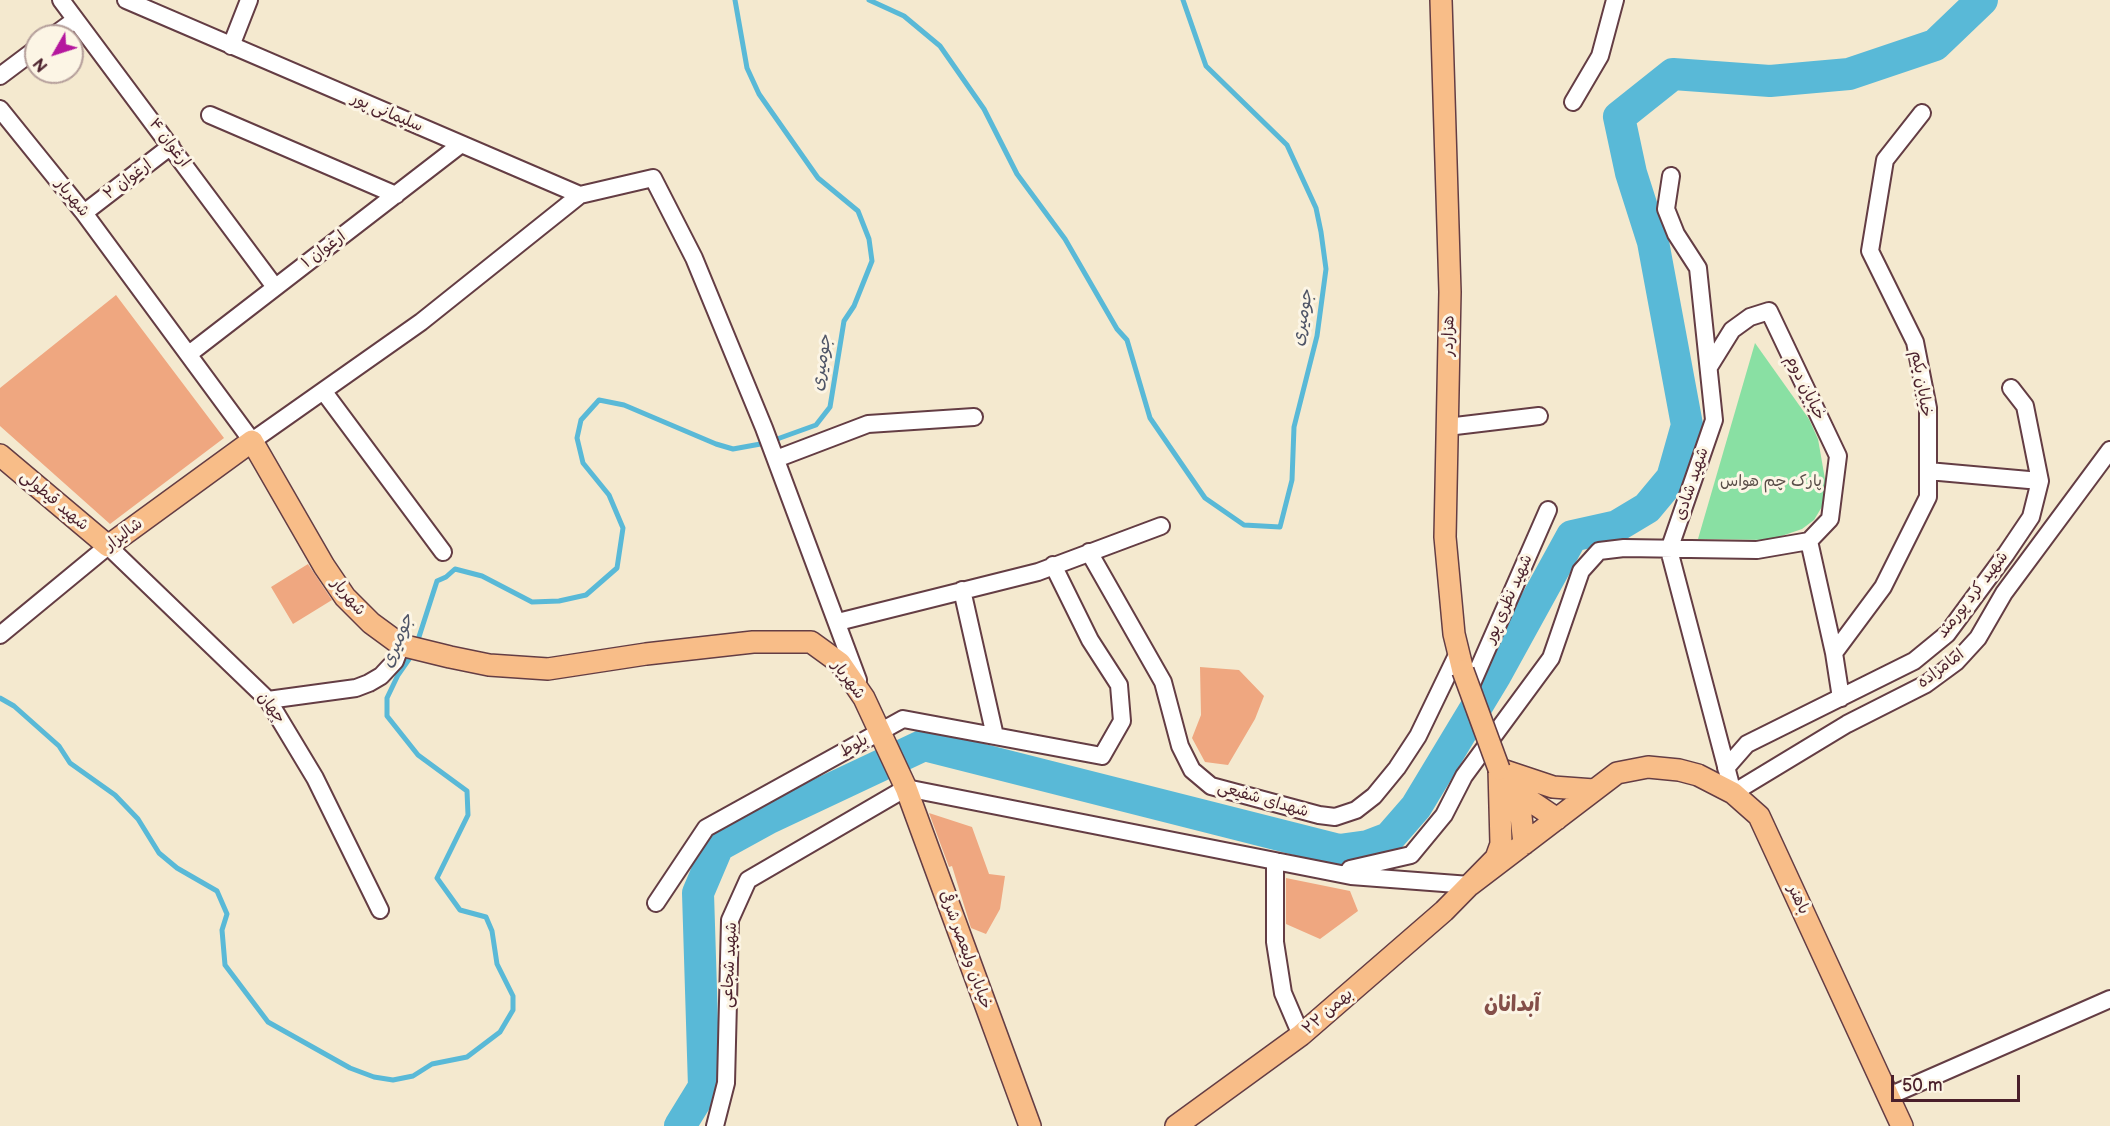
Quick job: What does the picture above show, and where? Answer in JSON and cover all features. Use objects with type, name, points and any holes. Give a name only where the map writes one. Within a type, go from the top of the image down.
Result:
[{"type":"main road","name":"هزاردر","points":[[1441,0],[1450,292],[1445,537],[1464,671],[1499,769]]},
{"type":"main road","name":"شالیزار","points":[[108,546],[252,441]]},
{"type":"main road","name":"شهریار","points":[[252,441],[324,566],[345,597],[371,623],[413,647],[489,665],[548,669],[753,642],[811,642],[840,663],[864,698],[902,781]]},
{"type":"main road","name":"شهید قیطولی","points":[[0,455],[108,546]]},
{"type":"main road","name":"باهنر","points":[[1594,790],[1617,773],[1648,767],[1679,771],[1698,775],[1733,793],[1759,816],[1902,1126]]},
{"type":"main road","points":[[1499,769],[1553,787],[1594,790]]},
{"type":"main road","points":[[1499,769],[1529,800],[1557,819]]},
{"type":"main road","points":[[1499,769],[1520,807],[1524,844]]},
{"type":"main road","points":[[1470,885],[1496,858],[1501,844],[1499,769]]},
{"type":"main road","name":"خیابان ولیعصر شرقی","points":[[902,781],[1030,1126]]},
{"type":"main road","points":[[1470,885],[1594,790]]},
{"type":"main road","name":"۲۲ بهمن","points":[[1176,1126],[1301,1035],[1470,885]]},
{"type":"street","name":"ارغوان ۴","points":[[61,0],[275,287]]},
{"type":"street","name":"سلیمانی پور","points":[[126,0],[580,195]]},
{"type":"street","points":[[231,46],[249,0]]},
{"type":"street","points":[[1573,102],[1600,56],[1615,0]]},
{"type":"street","points":[[70,24],[75,20]]},
{"type":"street","points":[[0,76],[24,58]]},
{"type":"street","name":"شهریار","points":[[0,109],[84,213],[252,441]]},
{"type":"street","name":"خیابان یکم","points":[[1834,653],[1883,587],[1928,497],[1928,408],[1915,342],[1870,251],[1885,160],[1922,113]]},
{"type":"street","points":[[210,115],[396,195]]},
{"type":"street","name":"ارغوان ۱","points":[[189,354],[460,145]]},
{"type":"street","name":"ارغوان ۲","points":[[84,213],[171,146]]},
{"type":"street","name":"شهید شادی","points":[[1669,550],[1714,420],[1698,268],[1677,234],[1666,209],[1671,176]]},
{"type":"street","points":[[252,441],[421,322],[580,195],[653,178],[694,258],[764,428],[838,622],[864,698]]},
{"type":"street","name":"خیابان دوم","points":[[1708,367],[1732,330],[1750,317],[1769,311],[1838,456],[1830,519],[1809,541]]},
{"type":"street","name":"شهید کرد پورمند","points":[[1726,768],[1747,744],[1914,661],[1947,633],[2031,517],[2040,481],[2025,406],[2011,388]]},
{"type":"street","points":[[324,392],[443,552]]},
{"type":"street","points":[[1447,427],[1539,416]]},
{"type":"street","points":[[778,465],[868,424],[974,417]]},
{"type":"street","name":"امامزاده","points":[[1733,793],[1847,724],[1926,684],[1956,662],[1978,638],[2004,593],[2110,450]]},
{"type":"street","points":[[1928,471],[2040,481]]},
{"type":"street","name":"شهید نظری پور","points":[[1464,671],[1548,510]]},
{"type":"street","points":[[838,622],[1038,572],[1161,526]]},
{"type":"street","points":[[1332,872],[1383,864],[1411,855],[1444,814],[1464,776],[1551,657],[1581,571],[1599,551],[1624,548],[1757,550],[1809,541],[1834,653],[1841,698]]},
{"type":"street","name":"شالیزار","points":[[0,635],[108,546]]},
{"type":"street","name":"جهان","points":[[108,546],[268,700],[315,778],[380,910]]},
{"type":"street","points":[[1669,550],[1733,793]]},
{"type":"street","name":"شهدای شفیعی","points":[[1089,552],[1163,682],[1180,746],[1192,770],[1211,786],[1319,815],[1335,817],[1356,810],[1374,796],[1397,768],[1464,671]]},
{"type":"street","name":"بلوط","points":[[656,903],[706,828],[903,719],[1102,756],[1122,720],[1119,685],[1090,640],[1058,563]]},
{"type":"street","points":[[962,590],[995,736]]},
{"type":"street","points":[[268,700],[356,688],[381,676],[413,647]]},
{"type":"street","points":[[902,781],[1332,872],[1470,885]]},
{"type":"street","name":"شهید شجاعی","points":[[715,1126],[726,1083],[730,920],[748,880],[902,781]]},
{"type":"street","points":[[1275,861],[1275,942],[1283,993],[1301,1035]]},
{"type":"street","points":[[1888,1096],[2110,999]]},
{"type":"green space","name":"پارک چم هواس","points":[[1755,343],[1809,419],[1818,439],[1826,485],[1823,505],[1814,520],[1802,529],[1770,540],[1698,539]]},
{"type":"building","points":[[116,295],[224,438],[110,524],[0,426],[0,388]]},
{"type":"building","points":[[308,564],[332,600],[293,624],[271,587]]},
{"type":"building","points":[[1200,667],[1239,670],[1264,696],[1255,719],[1228,765],[1205,762],[1192,738],[1201,715]]},
{"type":"building","points":[[929,813],[972,827],[989,874],[1005,876],[1000,909],[986,934],[971,928],[952,866],[949,867]]},
{"type":"building","points":[[1286,878],[1350,891],[1358,911],[1320,939],[1286,924]]},
{"type":"waterway","name":"جومیری","points":[[417,643],[437,581],[455,569],[482,576],[532,602],[559,601],[586,595],[617,568],[623,528],[609,495],[583,463],[577,438],[581,420],[599,400],[624,405],[733,449],[766,443],[816,425],[830,407],[844,321],[854,306],[872,261],[869,239],[858,211],[818,178],[759,94],[747,68],[735,0]]},
{"type":"waterway","name":"جومیری","points":[[869,0],[904,16],[940,46],[984,109],[1017,174],[1065,239],[1117,329],[1127,340],[1150,418],[1205,498],[1244,525],[1280,527],[1292,480],[1294,427],[1317,336],[1326,269],[1321,232],[1316,208],[1287,145],[1206,66],[1183,0]]},
{"type":"waterway","points":[[680,1126],[704,1087],[698,893],[718,846],[769,818],[924,745],[1339,850],[1368,846],[1389,838],[1416,807],[1495,676],[1572,536],[1617,526],[1647,508],[1672,478],[1687,425],[1653,242],[1631,173],[1619,117],[1673,74],[1770,81],[1849,74],[1935,45],[1982,0]]},
{"type":"waterway","name":"جومیری","points":[[0,698],[14,706],[59,746],[70,763],[115,795],[138,819],[159,853],[177,868],[217,891],[227,914],[222,930],[225,965],[268,1022],[350,1068],[374,1077],[393,1080],[413,1076],[432,1064],[467,1057],[500,1032],[513,1010],[513,996],[497,964],[492,931],[486,917],[460,910],[437,878],[468,815],[467,791],[418,755],[387,716],[387,698],[398,675],[414,652]]},
{"type":"district","name":"آبدانان","points":[[1512,1005]]}]
